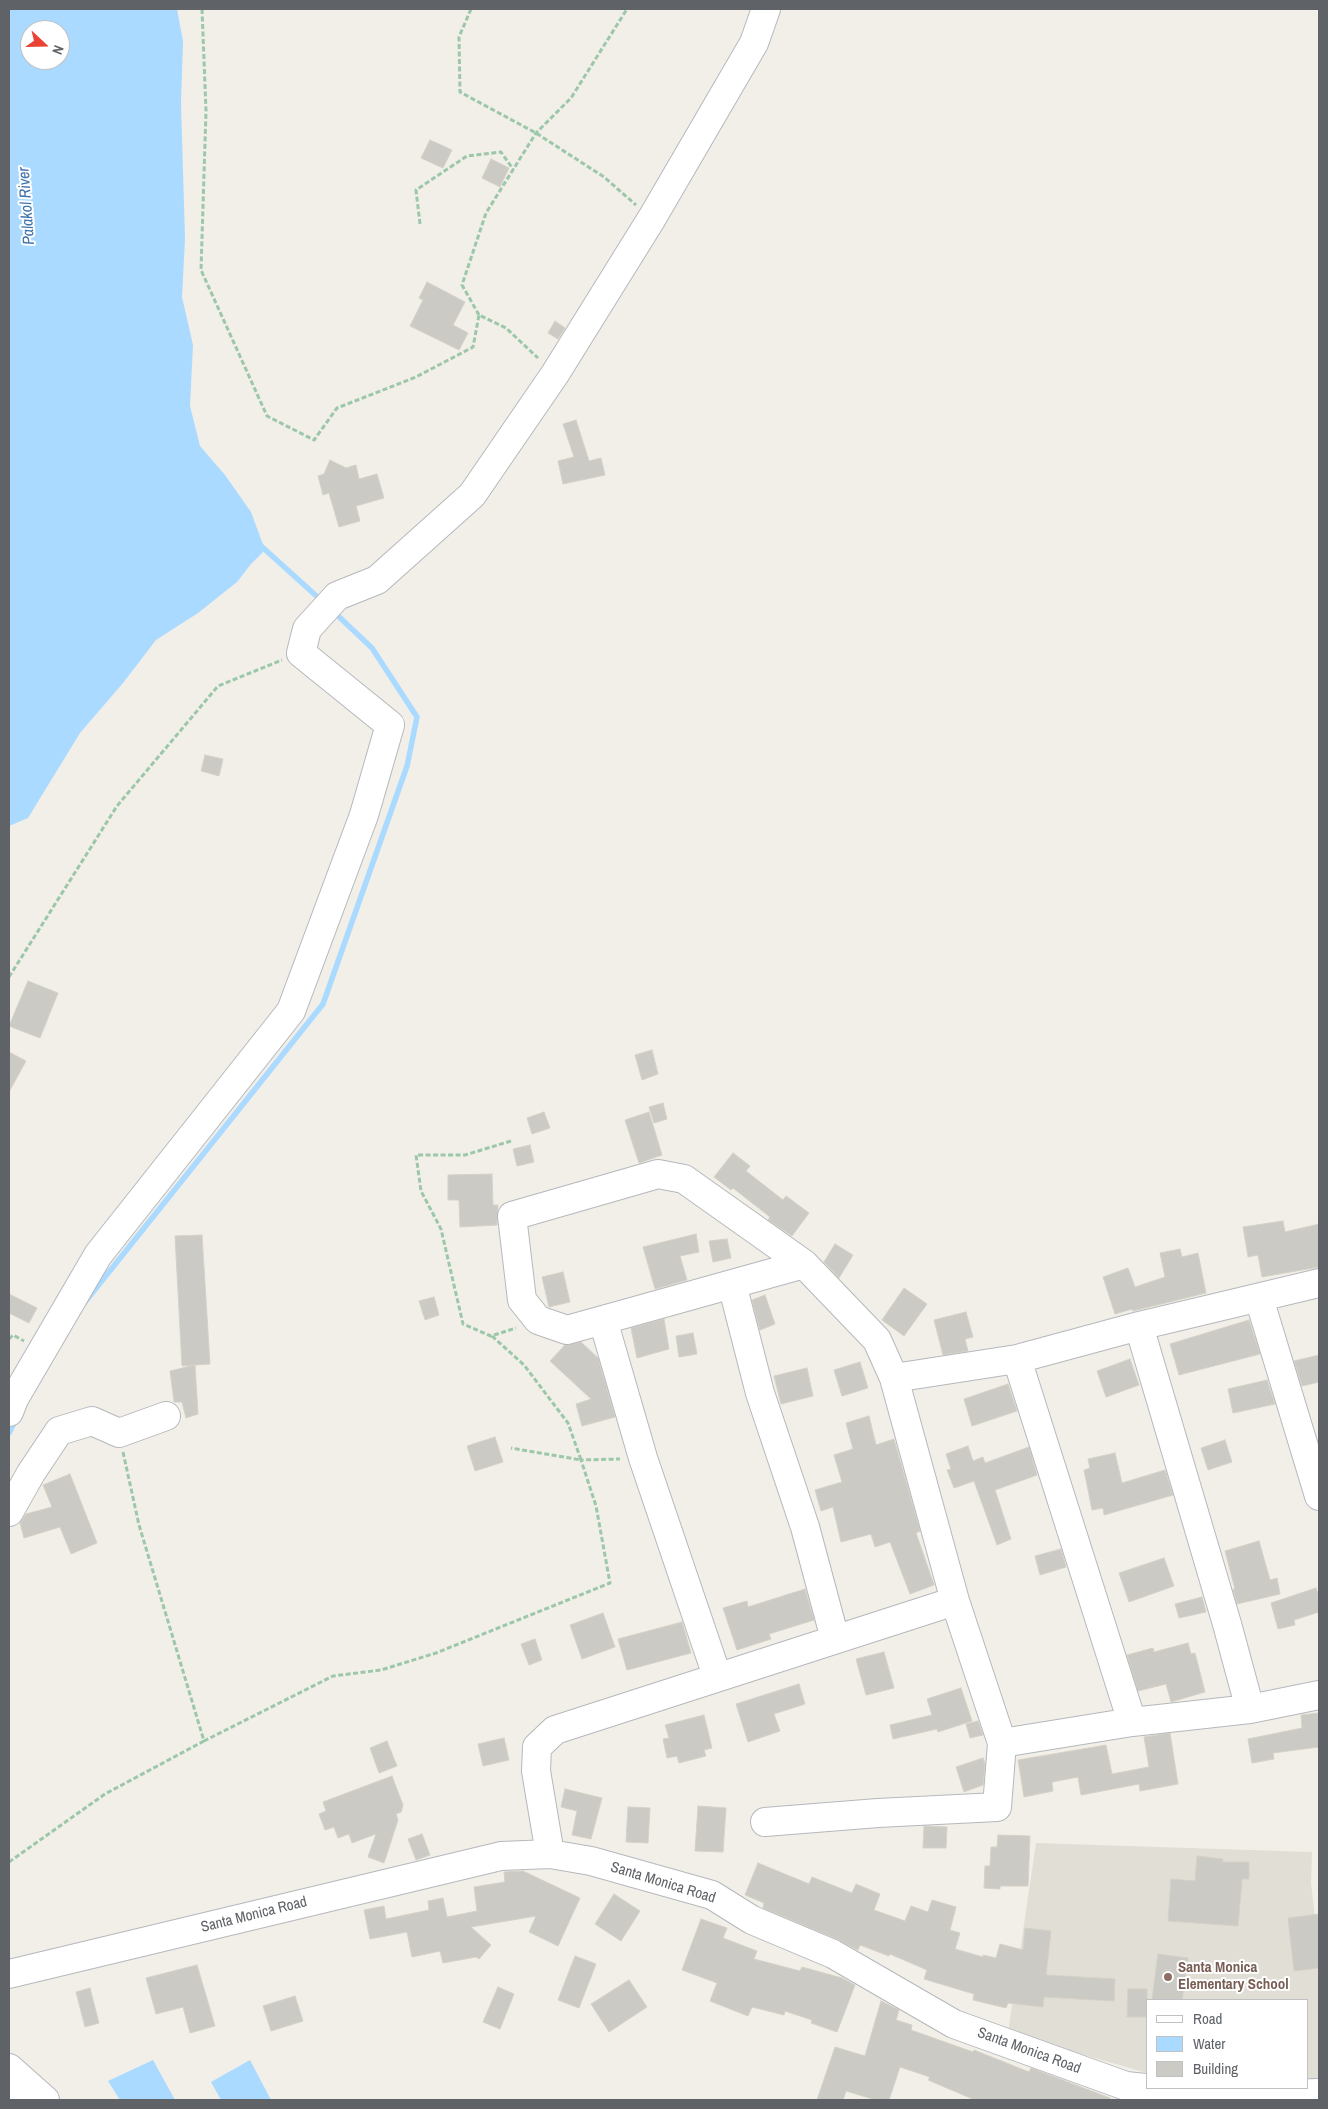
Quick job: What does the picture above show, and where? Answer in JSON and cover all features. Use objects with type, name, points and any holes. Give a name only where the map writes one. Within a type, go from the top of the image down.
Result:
[{"type":"street","points":[[9,1412],[14,1399],[98,1255],[291,1011],[364,815],[390,725],[301,653],[307,629],[328,606],[377,580],[472,495],[555,374],[652,218],[754,43],[766,9]]},
{"type":"street","points":[[765,1822],[878,1813],[998,1808],[1002,1743],[955,1602],[894,1378],[877,1340],[804,1264],[684,1179],[658,1174],[512,1216],[522,1300],[538,1320],[566,1330],[804,1264]]},
{"type":"street","points":[[894,1378],[1018,1359],[1139,1326],[1319,1283]]},
{"type":"street","points":[[732,1284],[760,1393],[805,1526],[835,1639]]},
{"type":"street","points":[[1259,1298],[1319,1496]]},
{"type":"street","points":[[603,1320],[643,1458],[717,1676]]},
{"type":"street","points":[[1139,1326],[1227,1624],[1250,1709]]},
{"type":"street","points":[[1018,1359],[1132,1722]]},
{"type":"street","points":[[9,1512],[31,1473],[59,1431],[92,1421],[119,1433],[166,1416]]},
{"type":"street","points":[[550,1854],[536,1771],[537,1747],[555,1730],[717,1676],[955,1602]]},
{"type":"street","points":[[1002,1743],[1132,1722],[1250,1709],[1319,1696]]},
{"type":"street","name":"Santa Monica Road","points":[[9,1974],[501,1856],[550,1854],[590,1861],[712,1895],[752,1920],[833,1954],[954,2024],[1126,2086],[1146,2088]]},
{"type":"street","points":[[9,2068],[45,2100]]},
{"type":"street","points":[[9,2089],[10,2100]]},
{"type":"street","name":"Santa Monica Road","points":[[1154,2089],[1220,2096],[1319,2093]]},
{"type":"path","points":[[202,9],[206,111],[201,270],[267,416],[314,440],[337,408],[416,377],[473,348],[479,315]]},
{"type":"path","points":[[471,9],[458,37],[460,92],[536,133],[604,177],[652,218]]},
{"type":"path","points":[[555,374],[506,328],[479,315],[462,286],[486,213],[536,133],[571,98],[627,9]]},
{"type":"path","points":[[420,224],[416,190],[466,156],[501,152],[513,168]]},
{"type":"path","points":[[9,977],[118,806],[218,686],[301,653]]},
{"type":"path","points":[[9,1862],[105,1794],[334,1676],[381,1670],[436,1653],[610,1583],[596,1506],[568,1423],[524,1365],[492,1336],[463,1324],[441,1229],[421,1191],[416,1155],[466,1155],[511,1141]]},
{"type":"path","points":[[492,1336],[538,1320]]},
{"type":"path","points":[[119,1433],[139,1526],[204,1742]]},
{"type":"path","points":[[511,1448],[581,1460],[643,1458]]},
{"type":"shaded area","name":"Santa Monica Elementary School","points":[[1036,1843],[1312,1852],[1311,1883],[1319,1953],[1319,2082],[1308,2082],[1308,1999],[1146,1999],[1146,2073],[1008,2033]]},
{"type":"water","name":"Palakol River","points":[[9,9],[177,9],[183,41],[181,103],[185,239],[182,297],[193,345],[190,406],[200,446],[225,475],[251,512],[265,550],[237,582],[198,613],[156,640],[123,683],[80,733],[28,818],[9,826]]},
{"type":"water","points":[[153,2060],[175,2100],[120,2100],[108,2081]]},
{"type":"water","points":[[250,2060],[271,2100],[221,2100],[211,2082]]},
{"type":"building","points":[[430,140],[452,150],[443,168],[421,158]]},
{"type":"building","points":[[491,159],[509,168],[500,187],[482,178]]},
{"type":"building","points":[[427,282],[465,302],[453,325],[468,333],[459,350],[410,326],[423,300],[419,298]]},
{"type":"building","points":[[555,321],[565,328],[558,339],[548,333]]},
{"type":"building","points":[[576,420],[589,461],[601,458],[605,475],[563,484],[558,461],[574,457],[563,424]]},
{"type":"building","points":[[330,460],[346,468],[356,465],[359,479],[377,474],[384,498],[356,506],[360,521],[339,527],[329,493],[323,495],[318,476],[324,474]]},
{"type":"building","points":[[205,755],[223,759],[219,776],[201,771]]},
{"type":"building","points":[[28,981],[58,993],[40,1038],[9,1026]]},
{"type":"building","points":[[652,1050],[658,1074],[642,1080],[635,1055]]},
{"type":"building","points":[[9,1052],[26,1061],[9,1092]]},
{"type":"building","points":[[663,1103],[667,1119],[654,1123],[649,1107]]},
{"type":"building","points":[[544,1112],[550,1128],[532,1134],[527,1118]]},
{"type":"building","points":[[649,1112],[662,1155],[639,1163],[625,1120]]},
{"type":"building","points":[[530,1145],[534,1162],[517,1166],[513,1149]]},
{"type":"building","points":[[733,1153],[750,1166],[746,1171],[783,1200],[786,1196],[809,1213],[792,1236],[768,1220],[770,1217],[733,1188],[731,1190],[714,1177]]},
{"type":"building","points":[[492,1174],[493,1205],[498,1205],[497,1225],[460,1227],[459,1200],[448,1200],[448,1175]]},
{"type":"building","points":[[1283,1221],[1285,1232],[1319,1224],[1319,1267],[1262,1277],[1258,1255],[1248,1257],[1243,1227]]},
{"type":"building","points":[[696,1234],[699,1252],[680,1256],[687,1280],[655,1289],[643,1247]]},
{"type":"building","points":[[202,1235],[210,1364],[182,1366],[175,1236]]},
{"type":"building","points":[[727,1239],[731,1258],[713,1262],[709,1241]]},
{"type":"building","points":[[835,1244],[853,1255],[839,1278],[824,1262]]},
{"type":"building","points":[[1180,1249],[1182,1257],[1198,1253],[1206,1293],[1115,1314],[1103,1277],[1128,1268],[1135,1287],[1165,1277],[1160,1253]]},
{"type":"building","points":[[563,1272],[570,1302],[549,1307],[542,1277]]},
{"type":"building","points":[[904,1288],[927,1304],[904,1336],[882,1320]]},
{"type":"building","points":[[9,1294],[37,1308],[29,1323],[9,1313]]},
{"type":"building","points":[[765,1295],[775,1324],[760,1330],[752,1300]]},
{"type":"building","points":[[434,1297],[439,1315],[425,1320],[419,1301]]},
{"type":"building","points":[[966,1312],[973,1337],[965,1339],[968,1351],[943,1355],[934,1320]]},
{"type":"building","points":[[664,1319],[669,1349],[637,1358],[631,1328]]},
{"type":"building","points":[[1249,1320],[1260,1354],[1179,1375],[1170,1344]]},
{"type":"building","points":[[693,1333],[697,1354],[679,1357],[676,1336]]},
{"type":"building","points":[[581,1342],[598,1358],[615,1417],[582,1426],[576,1404],[591,1399],[550,1361],[565,1345]]},
{"type":"building","points":[[1319,1355],[1319,1382],[1302,1386],[1294,1361]]},
{"type":"building","points":[[1130,1359],[1139,1385],[1106,1397],[1097,1371]]},
{"type":"building","points":[[860,1362],[868,1388],[842,1396],[834,1370]]},
{"type":"building","points":[[195,1365],[198,1414],[186,1418],[182,1402],[174,1402],[170,1371]]},
{"type":"building","points":[[807,1368],[813,1396],[781,1404],[774,1376]]},
{"type":"building","points":[[1267,1380],[1275,1404],[1233,1413],[1228,1389]]},
{"type":"building","points":[[1008,1384],[1017,1411],[972,1426],[964,1399]]},
{"type":"building","points":[[869,1416],[876,1445],[894,1439],[920,1531],[916,1533],[934,1585],[910,1594],[890,1542],[875,1547],[871,1534],[841,1542],[833,1507],[821,1511],[815,1490],[842,1482],[834,1455],[853,1449],[846,1423]]},
{"type":"building","points":[[495,1437],[503,1462],[475,1471],[467,1446]]},
{"type":"building","points":[[1225,1440],[1232,1462],[1208,1470],[1201,1448]]},
{"type":"building","points":[[968,1446],[973,1461],[983,1457],[985,1463],[1029,1447],[1037,1475],[995,1490],[1011,1539],[997,1545],[974,1481],[954,1488],[947,1470],[951,1469],[946,1454]]},
{"type":"building","points":[[1115,1453],[1122,1483],[1165,1470],[1173,1495],[1104,1515],[1103,1508],[1092,1510],[1084,1470],[1090,1468],[1088,1459]]},
{"type":"building","points":[[70,1474],[97,1543],[71,1554],[60,1527],[24,1538],[20,1523],[26,1514],[52,1507],[43,1485]]},
{"type":"building","points":[[1259,1541],[1270,1580],[1277,1578],[1280,1594],[1237,1604],[1225,1551]]},
{"type":"building","points":[[1061,1549],[1066,1567],[1040,1575],[1035,1556]]},
{"type":"building","points":[[1164,1558],[1174,1586],[1129,1602],[1119,1573]]},
{"type":"building","points":[[1316,1588],[1319,1597],[1319,1612],[1294,1620],[1295,1625],[1278,1629],[1271,1603]]},
{"type":"building","points":[[805,1589],[814,1620],[769,1634],[771,1639],[737,1650],[723,1608],[747,1601],[748,1607]]},
{"type":"building","points":[[1202,1597],[1206,1612],[1179,1618],[1175,1604]]},
{"type":"building","points":[[603,1613],[615,1647],[582,1659],[570,1625]]},
{"type":"building","points":[[682,1622],[691,1653],[627,1670],[618,1639]]},
{"type":"building","points":[[535,1639],[542,1660],[529,1665],[521,1644]]},
{"type":"building","points":[[1188,1643],[1191,1654],[1195,1653],[1205,1692],[1171,1702],[1166,1684],[1138,1691],[1127,1655],[1153,1648],[1154,1652]]},
{"type":"building","points":[[884,1652],[894,1688],[866,1695],[856,1659]]},
{"type":"building","points":[[799,1684],[805,1704],[774,1714],[780,1731],[748,1742],[736,1704]]},
{"type":"building","points":[[961,1688],[972,1721],[938,1732],[937,1729],[893,1739],[890,1725],[932,1715],[927,1699]]},
{"type":"building","points":[[1319,1713],[1319,1747],[1273,1753],[1274,1759],[1252,1763],[1248,1739],[1302,1728],[1301,1715]]},
{"type":"building","points":[[704,1715],[712,1748],[704,1750],[706,1756],[679,1763],[677,1756],[667,1758],[663,1739],[669,1738],[665,1725]]},
{"type":"building","points":[[978,1721],[983,1735],[970,1738],[966,1724]]},
{"type":"building","points":[[1170,1733],[1178,1784],[1140,1791],[1139,1784],[1081,1795],[1078,1777],[1052,1782],[1053,1791],[1024,1797],[1018,1760],[1106,1745],[1112,1774],[1149,1767],[1144,1737]]},
{"type":"building","points":[[504,1738],[509,1760],[483,1766],[478,1744]]},
{"type":"building","points":[[387,1741],[397,1766],[379,1773],[370,1748]]},
{"type":"building","points":[[983,1758],[985,1764],[983,1785],[964,1792],[956,1767]]},
{"type":"building","points":[[392,1776],[403,1805],[401,1812],[396,1814],[398,1820],[384,1863],[368,1857],[376,1834],[352,1843],[349,1834],[338,1838],[334,1827],[325,1830],[319,1814],[326,1811],[323,1802]]},
{"type":"building","points":[[565,1789],[602,1798],[591,1839],[572,1835],[577,1811],[561,1807]]},
{"type":"building","points":[[698,1806],[726,1808],[723,1852],[695,1851]]},
{"type":"building","points":[[628,1807],[650,1808],[648,1843],[626,1842]]},
{"type":"building","points":[[924,1826],[947,1827],[946,1848],[923,1848]]},
{"type":"building","points":[[422,1834],[430,1855],[416,1860],[408,1839]]},
{"type":"building","points":[[998,1835],[1030,1836],[1028,1886],[1000,1886],[1000,1889],[984,1888],[985,1866],[990,1866],[991,1847],[997,1847]]},
{"type":"building","points":[[1197,1856],[1223,1859],[1223,1862],[1249,1862],[1249,1879],[1242,1879],[1238,1926],[1168,1921],[1171,1879],[1195,1881]]},
{"type":"building","points":[[758,1863],[809,1884],[812,1877],[852,1893],[856,1884],[880,1894],[874,1910],[905,1921],[911,1906],[928,1912],[932,1900],[956,1907],[950,1930],[960,1933],[955,1949],[983,1957],[983,1955],[996,1958],[1000,1944],[1023,1950],[1025,1928],[1051,1931],[1046,1975],[1115,1979],[1114,2001],[1044,1997],[1043,2007],[1008,2003],[1006,2008],[973,2000],[974,1994],[924,1979],[927,1970],[890,1954],[889,1956],[860,1945],[858,1950],[763,1908],[764,1903],[745,1895]]},
{"type":"building","points":[[523,1871],[580,1898],[558,1946],[529,1932],[536,1916],[471,1927],[491,1945],[479,1959],[476,1957],[443,1963],[440,1951],[412,1957],[407,1932],[370,1939],[364,1910],[384,1906],[386,1919],[429,1910],[428,1901],[443,1898],[447,1917],[477,1911],[474,1887],[505,1882],[504,1872]]},
{"type":"building","points":[[614,1894],[640,1911],[621,1941],[595,1924]]},
{"type":"building","points":[[1319,1914],[1319,1968],[1294,1971],[1288,1918]]},
{"type":"building","points":[[701,1919],[727,1928],[723,1938],[757,1951],[754,1959],[800,1971],[802,1967],[842,1978],[855,1985],[837,2032],[811,2023],[812,2020],[785,2011],[784,2015],[752,2007],[748,2016],[710,2001],[717,1983],[682,1970]]},
{"type":"building","points":[[1158,1954],[1188,1958],[1182,1999],[1152,1999]]},
{"type":"building","points":[[575,1956],[596,1964],[579,2008],[558,2000]]},
{"type":"building","points":[[197,1965],[215,2026],[190,2033],[183,2007],[156,2014],[146,1978]]},
{"type":"building","points":[[629,1980],[647,2007],[609,2032],[591,2004]]},
{"type":"building","points":[[498,1987],[514,1994],[500,2029],[483,2022]]},
{"type":"building","points":[[90,1988],[99,2023],[85,2027],[76,1992]]},
{"type":"building","points":[[1128,1989],[1147,1989],[1146,2017],[1127,2017]]},
{"type":"building","points":[[295,1996],[303,2021],[271,2031],[263,2006]]},
{"type":"building","points":[[881,2001],[899,2010],[896,2020],[912,2025],[911,2030],[973,2052],[974,2050],[1029,2072],[1031,2068],[1110,2098],[1110,2100],[975,2100],[928,2080],[930,2077],[900,2067],[889,2100],[876,2100],[846,2091],[843,2100],[817,2100],[835,2047],[865,2056]]},
{"type":"waterway","points":[[260,545],[323,602]]},
{"type":"waterway","points":[[85,1302],[323,1004],[407,766],[417,717],[372,648],[334,612]]},
{"type":"waterway","points":[[9,1433],[16,1419]]},
{"type":"place","name":"Santa Monica Elementary School","points":[[1168,1977]]}]
